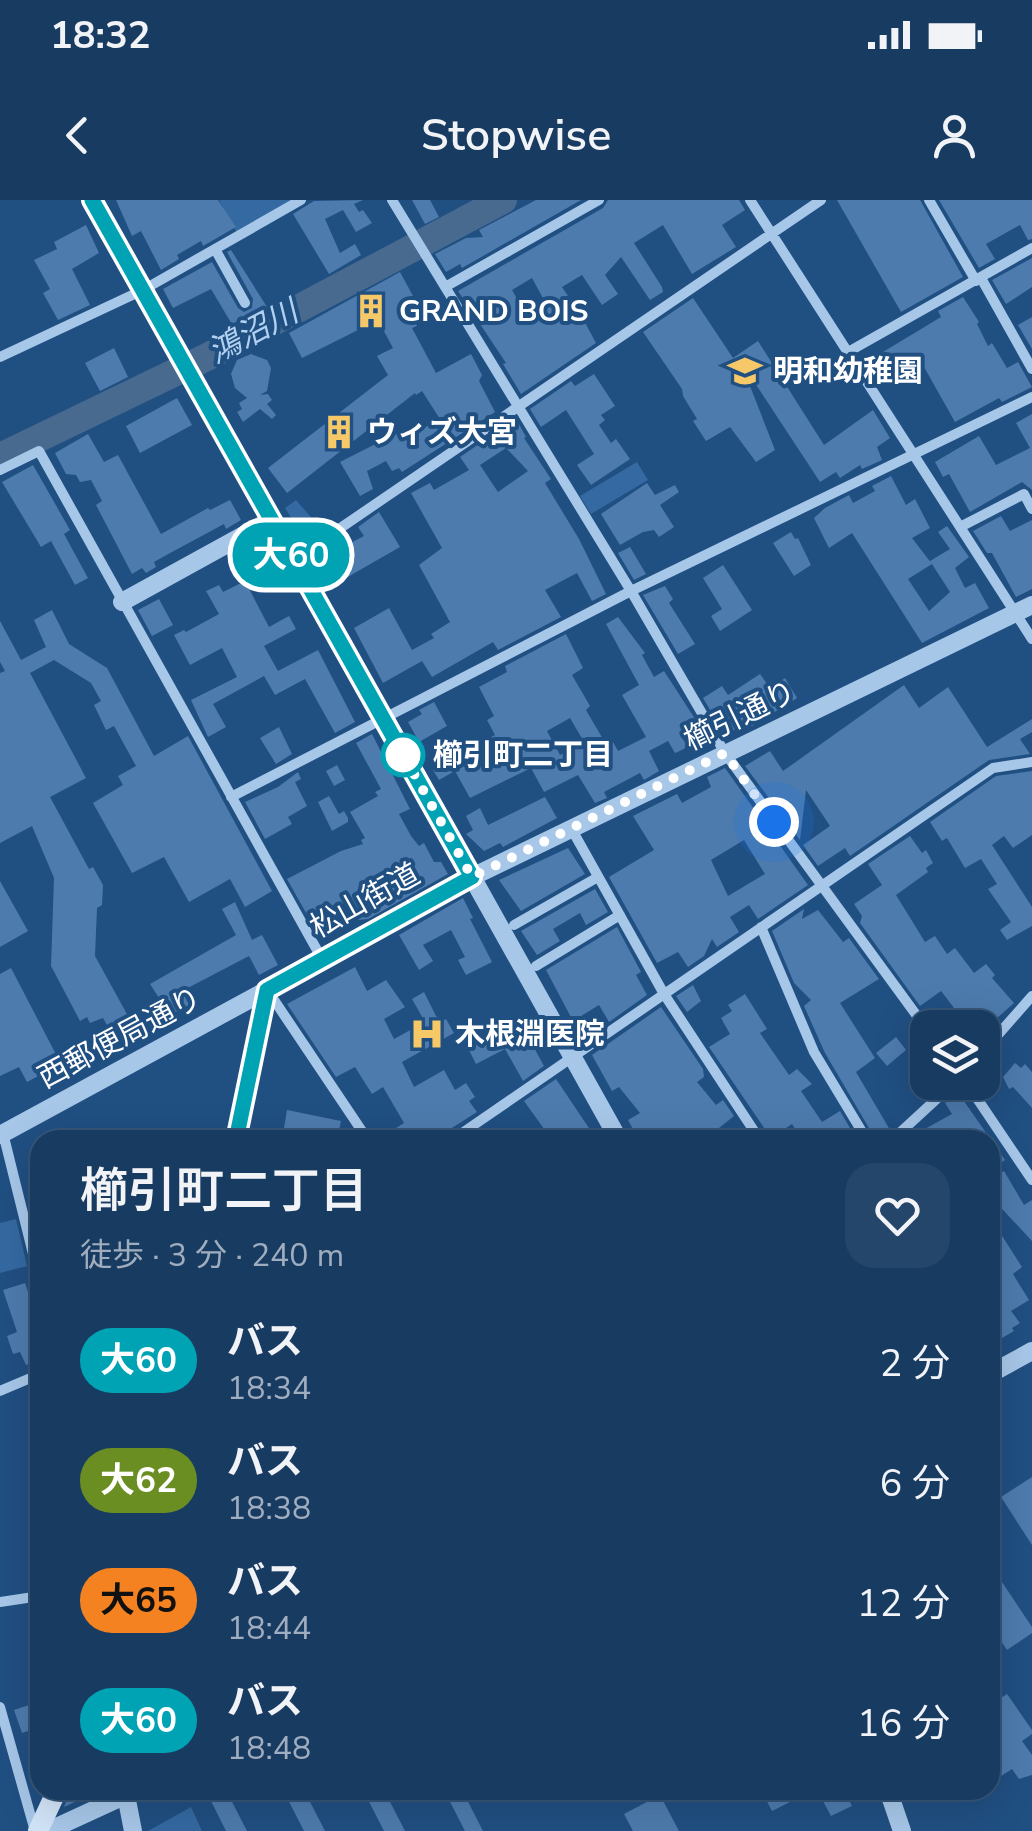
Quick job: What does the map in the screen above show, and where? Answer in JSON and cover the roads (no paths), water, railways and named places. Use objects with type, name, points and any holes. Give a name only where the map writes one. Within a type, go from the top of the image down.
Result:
[{"type":"main road","points":[[92,200],[472,877]]},
{"type":"main road","name":"松山街道","points":[[267,990],[472,877]]},
{"type":"main road","points":[[238,1130],[267,990]]},
{"type":"main road","points":[[37,1831],[52,1800]]},
{"type":"street","points":[[0,357],[142,290],[300,200]]},
{"type":"street","points":[[392,200],[725,753],[912,1010]]},
{"type":"street","points":[[445,287],[598,200]]},
{"type":"street","points":[[750,200],[960,527],[1024,610],[1032,639]]},
{"type":"street","points":[[294,560],[517,404],[821,200]]},
{"type":"street","points":[[929,200],[1032,368]]},
{"type":"street","points":[[848,352],[1032,248]]},
{"type":"street","points":[[215,249],[245,303]]},
{"type":"street","points":[[231,797],[630,591],[1032,397]]},
{"type":"street","points":[[0,470],[39,451],[322,960]]},
{"type":"street","points":[[960,527],[1024,494],[1032,508]]},
{"type":"street","points":[[122,602],[271,520]]},
{"type":"street","name":"櫛引通り","points":[[472,877],[1024,610]]},
{"type":"street","points":[[466,1130],[993,768],[1032,762]]},
{"type":"street","points":[[571,828],[664,994],[753,1130]]},
{"type":"street","points":[[472,877],[613,1130]]},
{"type":"street","points":[[514,924],[598,877]]},
{"type":"street","points":[[536,966],[620,915]]},
{"type":"street","points":[[761,928],[814,1052],[860,1130]]},
{"type":"street","points":[[267,990],[361,1130]]},
{"type":"street","name":"西郵便局通り","points":[[1,1132],[267,990]]},
{"type":"street","points":[[1000,1032],[1032,996]]},
{"type":"street","points":[[903,1130],[935,1100]]},
{"type":"street","points":[[978,1100],[998,1130]]},
{"type":"street","points":[[1,1132],[30,1244]]},
{"type":"street","points":[[1000,1132],[1032,1180]]},
{"type":"street","points":[[1000,1369],[1032,1351]]},
{"type":"street","points":[[0,1391],[30,1378]]},
{"type":"street","points":[[0,1602],[30,1598]]},
{"type":"street","points":[[0,1707],[37,1831]]},
{"type":"street","points":[[48,1831],[114,1800]]},
{"type":"street","points":[[131,1800],[133,1831]]},
{"type":"street","points":[[891,1800],[902,1831]]},
{"type":"waterway","name":"鴻沼川","points":[[0,457],[211,355],[503,200]]},
{"type":"place","name":"GRAND BOIS","points":[[371,311]]},
{"type":"place","name":"明和幼稚園","points":[[745,371]]},
{"type":"place","name":"ウィズ大宮","points":[[339,432]]},
{"type":"place","name":"櫛引町二丁目","points":[[403,755]]},
{"type":"place","name":"木根淵医院","points":[[427,1034]]}]
